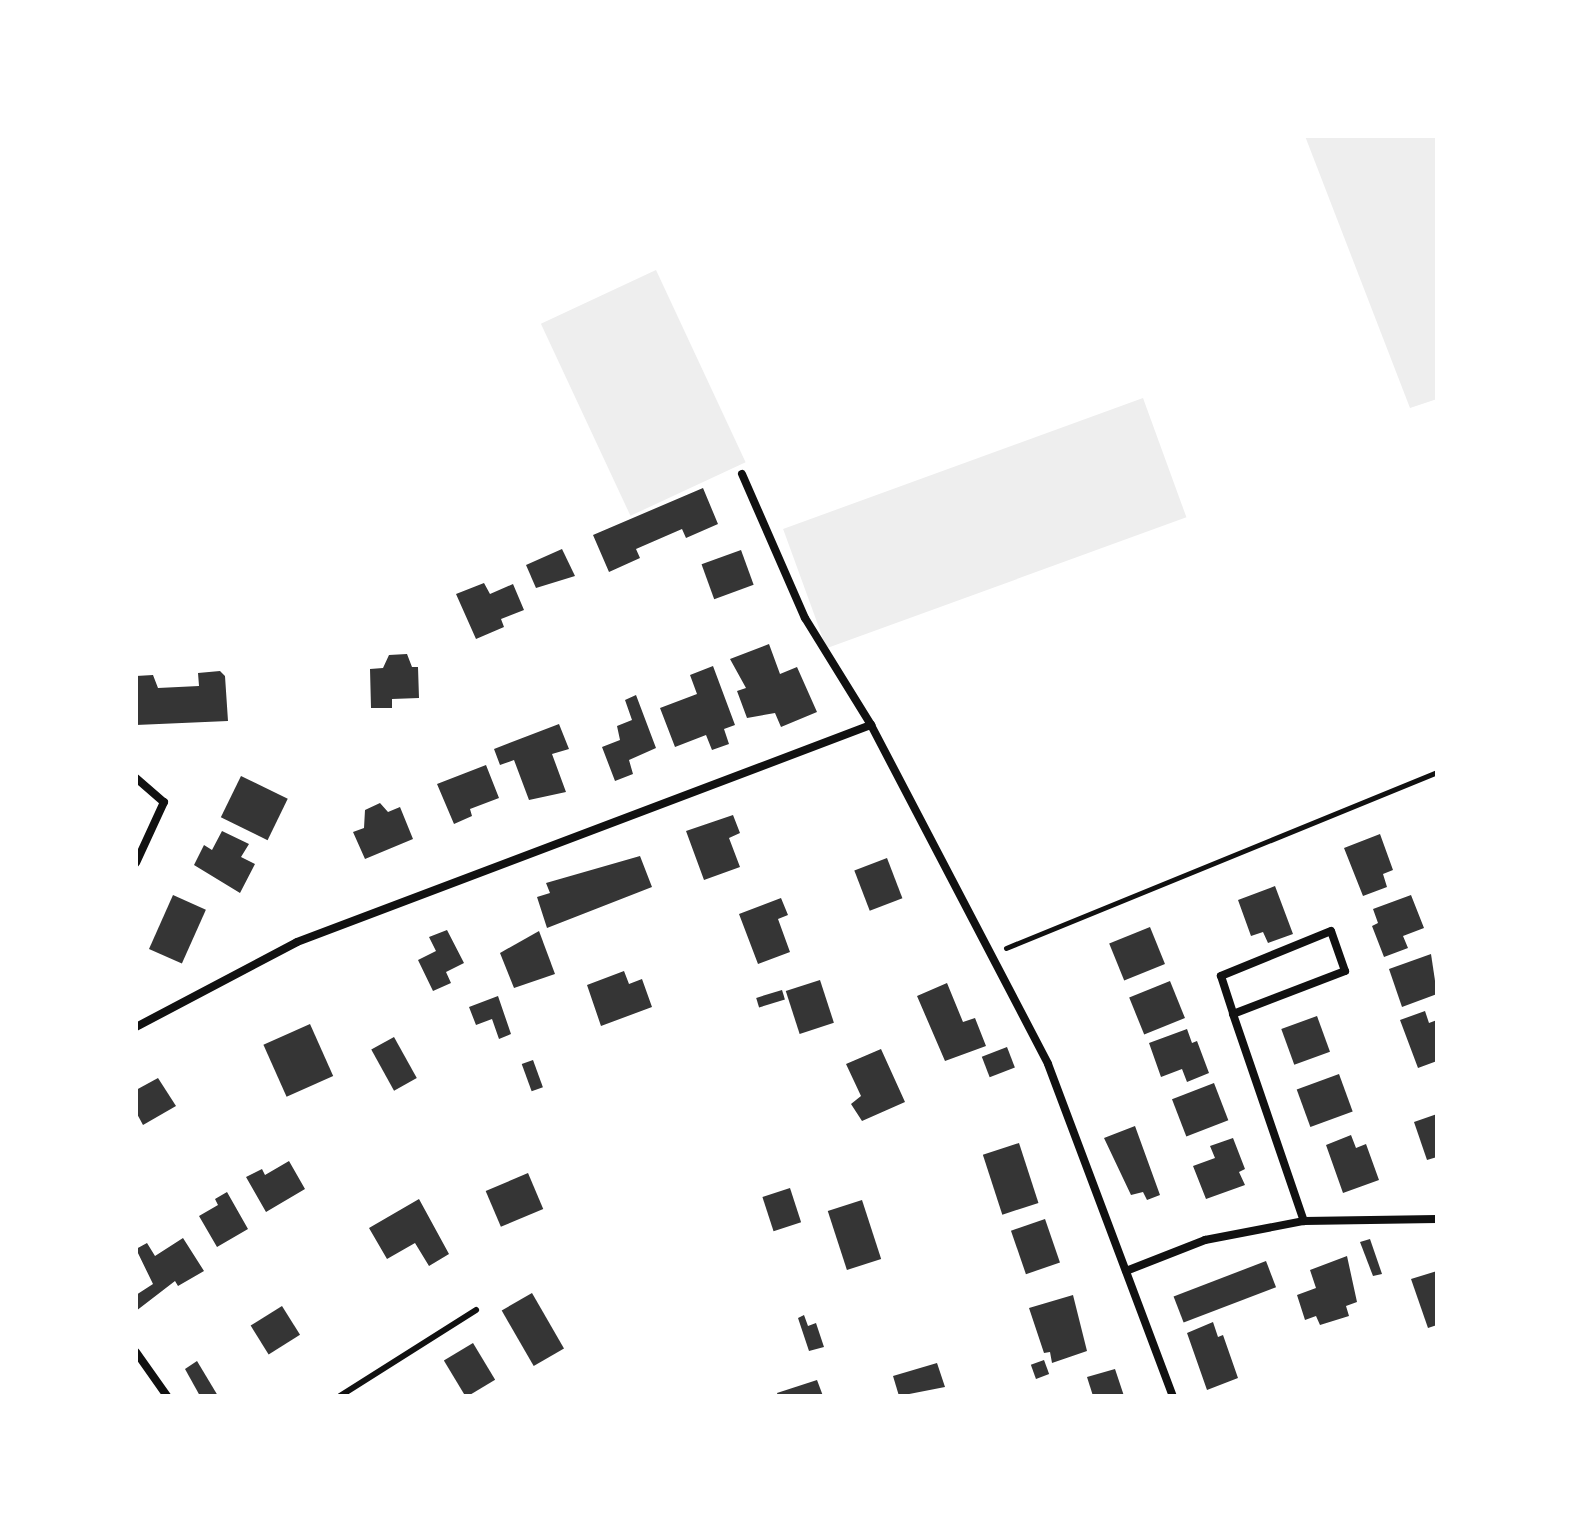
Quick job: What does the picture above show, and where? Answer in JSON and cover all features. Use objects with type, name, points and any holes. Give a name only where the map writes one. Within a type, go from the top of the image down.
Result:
[{"type":"street","points":[[742,474],[805,618],[871,725],[994,952],[1048,1064],[1173,1396]]},
{"type":"street","points":[[136,1026],[310,936],[871,725]]},
{"type":"street","points":[[136,778],[164,802],[136,863]]},
{"type":"street","points":[[1233,1014],[1345,971],[1331,931],[1221,976],[1233,1014],[1304,1221]]},
{"type":"street","points":[[1126,1271],[1205,1240],[1304,1221],[1437,1219]]},
{"type":"street","points":[[136,1352],[167,1396]]},
{"type":"lane","points":[[340,1396],[476,1310]]},
{"type":"path","points":[[994,952],[1437,772]]},
{"type":"shaded area","points":[[1305,136],[1437,136],[1437,399],[1410,408]]},
{"type":"shaded area","points":[[656,270],[746,462],[630,516],[541,324]]},
{"type":"shaded area","points":[[1143,398],[1186,517],[827,648],[783,529]]},
{"type":"building","points":[[703,488],[718,524],[686,538],[682,529],[636,549],[640,558],[609,572],[593,535]]},
{"type":"building","points":[[562,549],[575,576],[536,588],[526,565]]},
{"type":"building","points":[[741,550],[754,585],[714,599],[702,564]]},
{"type":"building","points":[[484,583],[490,594],[513,584],[524,610],[501,619],[504,627],[476,639],[456,594]]},
{"type":"building","points":[[769,644],[780,674],[797,667],[817,712],[781,727],[775,713],[747,718],[737,691],[746,688],[730,659]]},
{"type":"building","points":[[407,654],[412,667],[418,667],[419,698],[392,699],[392,708],[371,708],[370,669],[383,668],[389,655]]},
{"type":"building","points":[[713,666],[735,725],[724,729],[729,744],[712,750],[706,735],[675,747],[660,708],[697,694],[690,675]]},
{"type":"building","points":[[220,671],[225,676],[228,721],[136,725],[136,676],[153,675],[158,688],[199,686],[198,673]]},
{"type":"building","points":[[636,695],[656,748],[629,760],[633,774],[615,781],[602,747],[620,740],[617,726],[632,720],[625,700]]},
{"type":"building","points":[[559,724],[569,749],[552,754],[566,792],[529,800],[514,760],[500,765],[494,749]]},
{"type":"building","points":[[486,765],[499,798],[470,809],[472,816],[454,824],[437,784]]},
{"type":"building","points":[[241,776],[288,799],[268,840],[221,817]]},
{"type":"building","points":[[380,803],[388,812],[400,807],[413,839],[365,859],[353,832],[364,828],[365,810]]},
{"type":"building","points":[[733,815],[740,833],[729,838],[740,867],[704,880],[686,831]]},
{"type":"building","points":[[222,831],[249,844],[241,857],[255,864],[240,893],[194,865],[204,845],[212,850]]},
{"type":"building","points":[[1380,834],[1393,870],[1383,874],[1387,887],[1363,896],[1344,848]]},
{"type":"building","points":[[640,856],[652,887],[547,928],[537,897],[550,893],[546,883]]},
{"type":"building","points":[[887,858],[902,898],[870,911],[854,871]]},
{"type":"building","points":[[1275,886],[1293,934],[1268,943],[1263,932],[1251,936],[1238,900]]},
{"type":"building","points":[[173,895],[206,910],[182,964],[149,949]]},
{"type":"building","points":[[1411,895],[1424,928],[1403,936],[1408,948],[1384,957],[1372,926],[1378,923],[1373,909]]},
{"type":"building","points":[[781,898],[788,915],[778,919],[790,952],[758,964],[739,914]]},
{"type":"building","points":[[1150,927],[1165,964],[1124,981],[1109,943]]},
{"type":"building","points":[[447,930],[464,963],[446,972],[451,983],[433,991],[418,960],[436,951],[429,937]]},
{"type":"building","points":[[539,931],[555,974],[514,988],[500,953]]},
{"type":"building","points":[[1431,954],[1437,994],[1402,1007],[1389,969]]},
{"type":"building","points":[[624,971],[629,984],[642,979],[652,1007],[601,1026],[587,985]]},
{"type":"building","points":[[820,980],[834,1023],[800,1034],[786,991]]},
{"type":"building","points":[[1170,981],[1185,1018],[1144,1035],[1129,997]]},
{"type":"building","points":[[947,983],[963,1022],[975,1018],[986,1046],[945,1061],[917,996]]},
{"type":"building","points":[[782,990],[785,1000],[759,1007],[756,998]]},
{"type":"building","points":[[498,996],[511,1034],[499,1039],[492,1019],[476,1025],[469,1007]]},
{"type":"building","points":[[1425,1011],[1429,1023],[1437,1020],[1437,1061],[1418,1068],[1400,1020]]},
{"type":"building","points":[[1317,1016],[1330,1052],[1294,1065],[1281,1029]]},
{"type":"building","points":[[310,1024],[333,1076],[287,1097],[263,1045]]},
{"type":"building","points":[[1187,1029],[1192,1043],[1197,1041],[1209,1073],[1187,1082],[1182,1069],[1161,1077],[1149,1043]]},
{"type":"building","points":[[394,1037],[417,1078],[394,1091],[371,1050]]},
{"type":"building","points":[[1007,1047],[1015,1068],[990,1077],[982,1057]]},
{"type":"building","points":[[881,1049],[905,1102],[862,1121],[851,1104],[861,1096],[846,1064]]},
{"type":"building","points":[[533,1060],[543,1087],[532,1091],[522,1064]]},
{"type":"building","points":[[1339,1074],[1353,1112],[1310,1127],[1297,1089]]},
{"type":"building","points":[[158,1078],[176,1106],[143,1125],[136,1112],[136,1090]]},
{"type":"building","points":[[1214,1083],[1228,1120],[1186,1136],[1172,1099]]},
{"type":"building","points":[[1437,1114],[1437,1157],[1427,1160],[1414,1122]]},
{"type":"building","points":[[1135,1126],[1160,1195],[1147,1200],[1143,1192],[1131,1195],[1104,1138]]},
{"type":"building","points":[[1351,1135],[1356,1148],[1366,1144],[1379,1180],[1343,1193],[1326,1145]]},
{"type":"building","points":[[1233,1138],[1245,1169],[1239,1172],[1245,1185],[1206,1199],[1193,1166],[1215,1158],[1210,1146]]},
{"type":"building","points":[[1019,1143],[1038,1203],[1002,1215],[983,1155]]},
{"type":"building","points":[[289,1161],[305,1189],[266,1212],[246,1177],[262,1169],[265,1175]]},
{"type":"building","points":[[528,1173],[543,1209],[501,1227],[486,1191]]},
{"type":"building","points":[[790,1188],[801,1222],[774,1231],[762,1197]]},
{"type":"building","points":[[227,1192],[248,1229],[217,1247],[199,1216],[218,1205],[215,1199]]},
{"type":"building","points":[[419,1199],[449,1254],[429,1266],[415,1243],[387,1259],[369,1228]]},
{"type":"building","points":[[862,1200],[881,1259],[847,1270],[828,1211]]},
{"type":"building","points":[[1045,1219],[1060,1262],[1026,1274],[1011,1231]]},
{"type":"building","points":[[183,1238],[204,1271],[178,1286],[175,1281],[136,1311],[136,1295],[153,1284],[136,1249],[147,1243],[155,1256]]},
{"type":"building","points":[[1370,1239],[1382,1274],[1373,1276],[1360,1242]]},
{"type":"building","points":[[1347,1256],[1357,1302],[1346,1306],[1349,1316],[1320,1325],[1316,1316],[1305,1320],[1297,1295],[1316,1288],[1310,1270]]},
{"type":"building","points":[[1266,1261],[1276,1287],[1184,1323],[1174,1296]]},
{"type":"building","points":[[1437,1271],[1437,1325],[1428,1328],[1411,1279]]},
{"type":"building","points":[[532,1293],[564,1348],[534,1366],[502,1310]]},
{"type":"building","points":[[1073,1295],[1087,1351],[1052,1363],[1050,1352],[1044,1353],[1029,1308]]},
{"type":"building","points":[[282,1306],[300,1335],[269,1354],[251,1326]]},
{"type":"building","points":[[804,1315],[808,1326],[816,1323],[824,1347],[809,1351],[798,1318]]},
{"type":"building","points":[[1213,1322],[1218,1337],[1223,1335],[1238,1378],[1207,1390],[1187,1333]]},
{"type":"building","points":[[473,1343],[495,1380],[465,1396],[444,1361]]},
{"type":"building","points":[[1044,1360],[1049,1374],[1036,1379],[1031,1365]]},
{"type":"building","points":[[197,1361],[218,1396],[200,1396],[185,1369]]},
{"type":"building","points":[[937,1363],[945,1387],[899,1396],[893,1376]]},
{"type":"building","points":[[1115,1369],[1124,1396],[1093,1396],[1087,1377]]},
{"type":"building","points":[[817,1380],[823,1396],[778,1396],[777,1393]]}]
